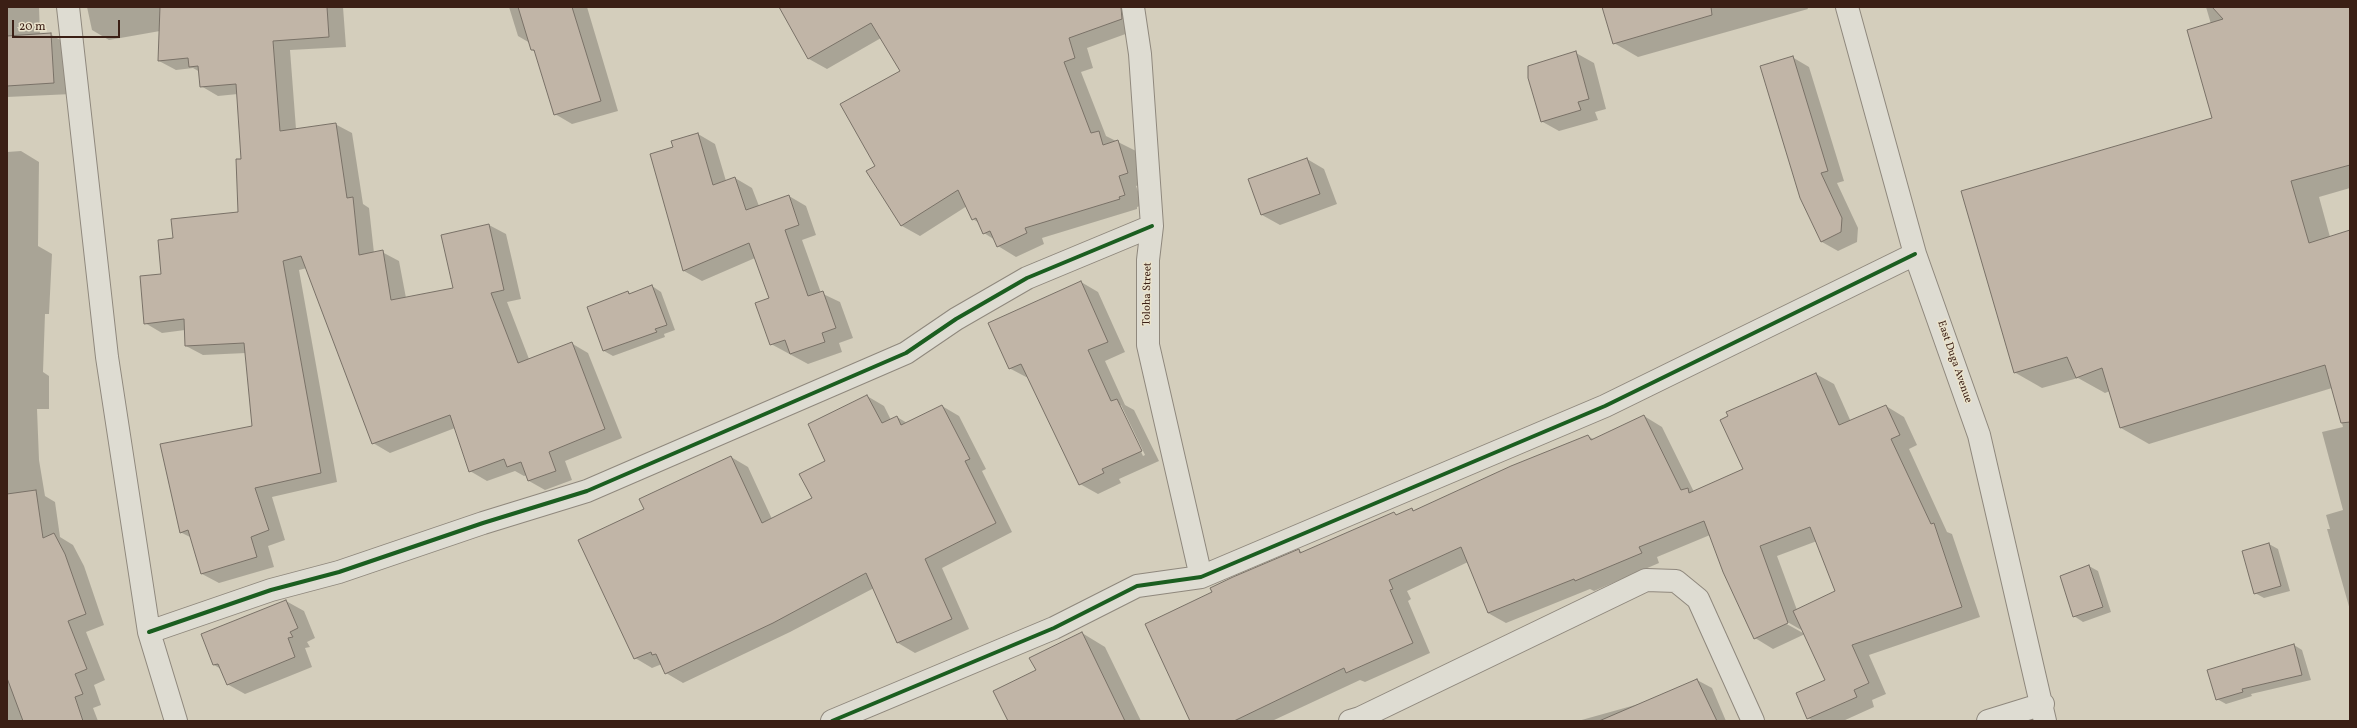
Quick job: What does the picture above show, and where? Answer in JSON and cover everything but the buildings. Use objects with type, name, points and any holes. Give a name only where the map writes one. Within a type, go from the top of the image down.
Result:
[{"type":"street","points":[[68,7],[107,357],[149,632],[176,721]]},
{"type":"street","name":"Toloha Street","points":[[1133,7],[1140,54],[1152,226],[1148,260],[1148,345],[1200,577]]},
{"type":"street","name":"East Duga Avenue","points":[[1847,7],[1915,254],[1979,435],[2044,712]]},
{"type":"street","points":[[149,632],[272,590],[339,572],[482,523],[587,491],[906,353],[956,319],[1027,278],[1152,226]]},
{"type":"street","points":[[832,721],[1054,628],[1137,586],[1200,577],[1605,406],[1915,254]]},
{"type":"street","points":[[1350,721],[1360,718],[1646,580],[1676,581],[1698,599],[1753,721]]},
{"type":"street","points":[[1988,721],[2044,712]]},
{"type":"cycle path","points":[[149,632],[271,590],[339,572],[483,523],[587,491],[906,353],[956,319],[1027,278],[1152,226]]},
{"type":"cycle path","points":[[832,721],[1054,628],[1137,586],[1201,577],[1605,406],[1915,254]]}]
